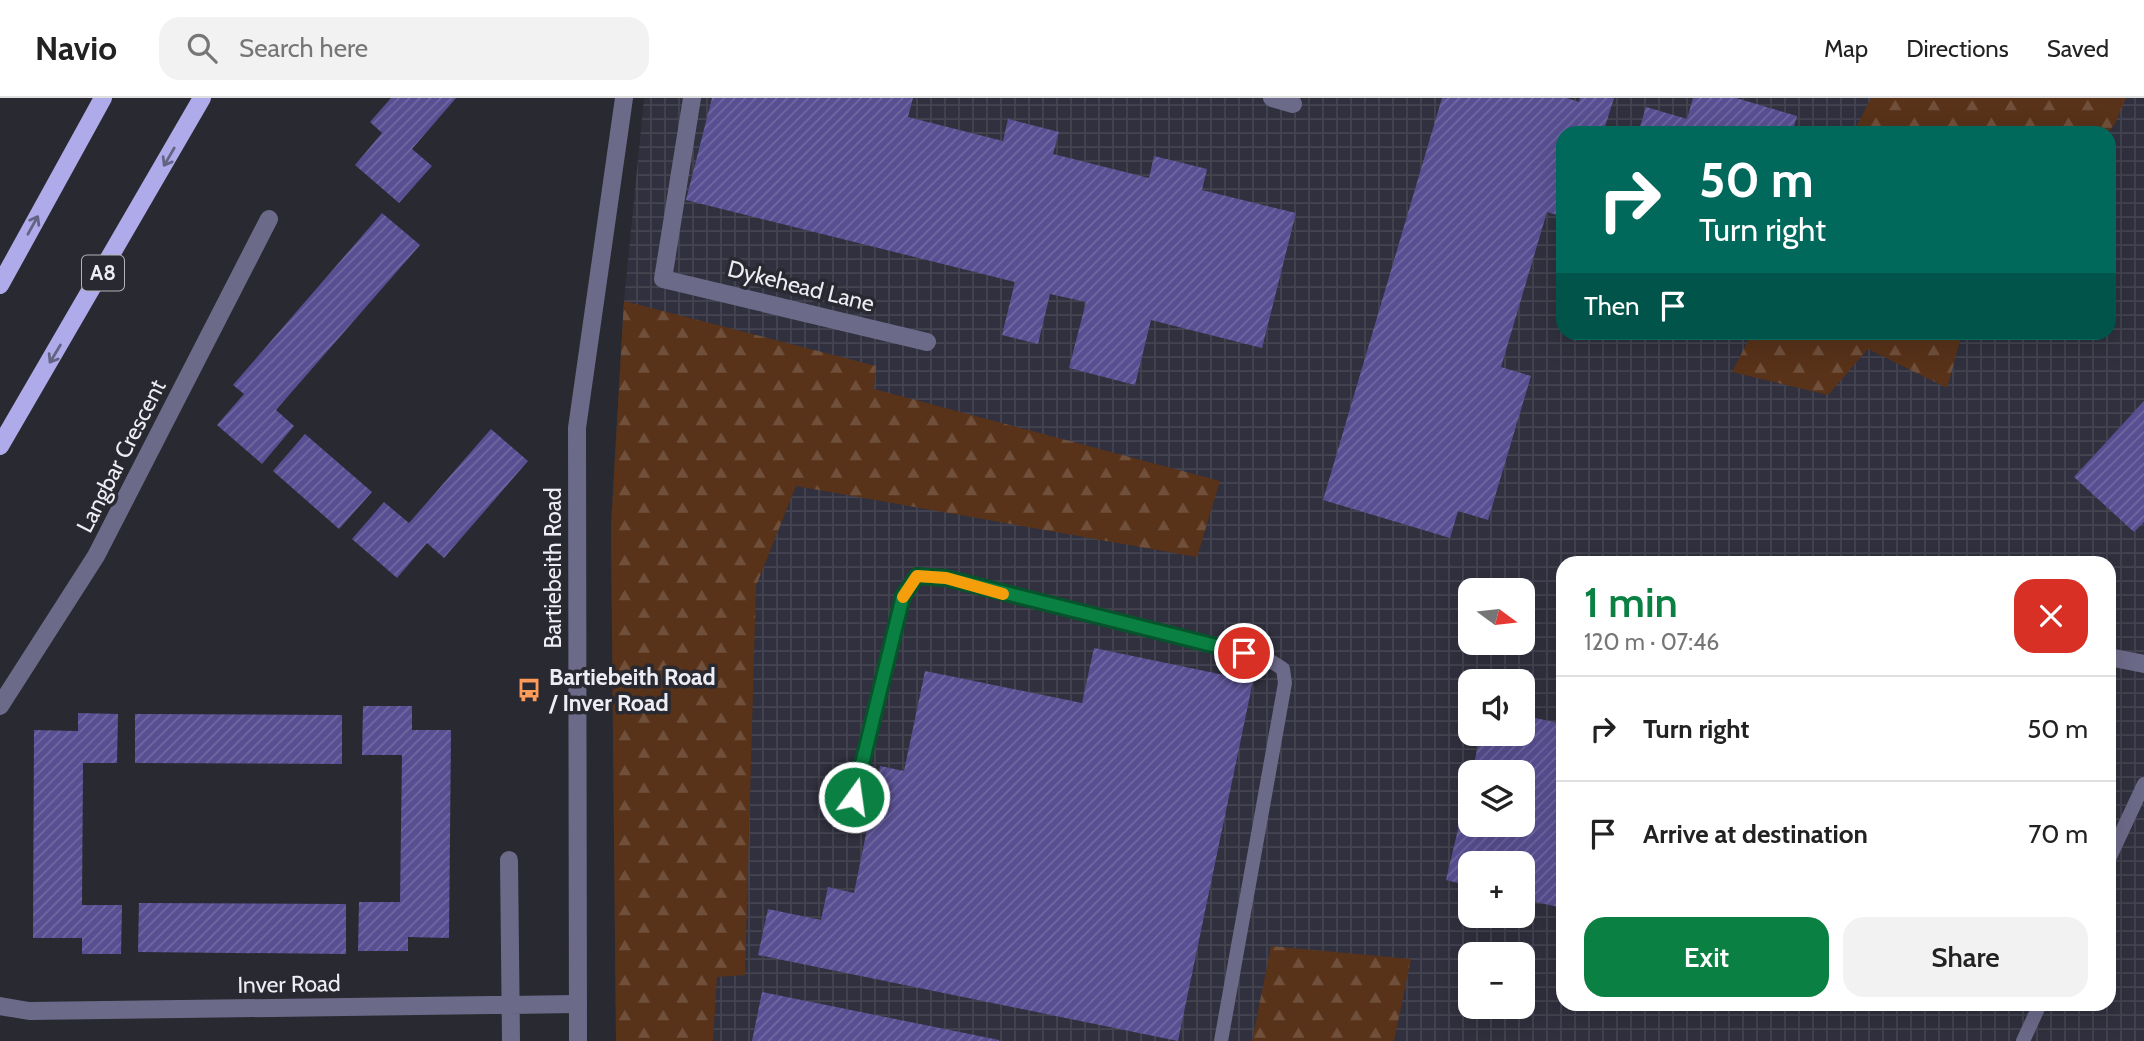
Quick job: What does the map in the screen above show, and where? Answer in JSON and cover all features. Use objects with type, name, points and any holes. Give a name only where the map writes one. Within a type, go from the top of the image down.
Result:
[{"type":"main road","points":[[0,285],[103,98]]},
{"type":"main road","name":"A8","points":[[0,446],[202,98]]},
{"type":"street","name":"Bartiebeith Road","points":[[578,1041],[577,428],[624,98]]},
{"type":"street","name":"Dykehead Lane","points":[[692,98],[663,279],[927,342]]},
{"type":"street","points":[[1272,98],[1293,104]]},
{"type":"street","name":"Langbar Crescent","points":[[0,706],[96,556],[269,219]]},
{"type":"street","points":[[2116,658],[2144,664]]},
{"type":"street","points":[[509,860],[511,1041]]},
{"type":"street","name":"Inver Road","points":[[0,1006],[29,1011],[578,1004]]},
{"type":"lane","points":[[854,797],[903,596],[917,576],[946,578],[1269,660],[1283,669],[1285,683],[1221,1041]]},
{"type":"lane","points":[[2116,844],[2144,785]]},
{"type":"lane","points":[[2023,1041],[2037,1011]]},
{"type":"shaded area","points":[[644,98],[2144,98],[2144,1041],[616,1041],[611,526],[624,301]]},
{"type":"green space","points":[[1871,98],[2126,98],[2113,126],[1857,126]]},
{"type":"green space","points":[[624,301],[876,366],[874,389],[1220,481],[1197,557],[796,486],[756,586],[745,975],[717,977],[713,1041],[616,1041],[611,526]]},
{"type":"green space","points":[[1748,340],[1960,340],[1947,388],[1868,349],[1828,395],[1732,372]]},
{"type":"green space","points":[[1271,946],[1411,959],[1394,1041],[1252,1041]]},
{"type":"building","points":[[391,98],[456,98],[412,149],[432,166],[399,203],[355,165],[382,133],[370,122]]},
{"type":"building","points":[[712,98],[913,98],[908,117],[1003,141],[1008,119],[1059,132],[1053,154],[1149,178],[1154,156],[1207,169],[1202,190],[1296,213],[1262,348],[1151,320],[1135,385],[1069,368],[1086,302],[1050,294],[1038,344],[1002,335],[1015,282],[686,200]]},
{"type":"building","points":[[1442,98],[1567,98],[1579,102],[1580,98],[1614,98],[1605,126],[1556,126],[1556,215],[1547,212],[1501,367],[1531,376],[1488,520],[1458,511],[1450,538],[1323,500]]},
{"type":"building","points":[[1693,98],[1736,98],[1797,116],[1794,126],[1640,126],[1646,107],[1687,119]]},
{"type":"building","points":[[382,213],[420,245],[276,410],[294,426],[262,464],[217,425],[244,394],[233,385]]},
{"type":"building","points":[[2144,401],[2144,522],[2134,532],[2074,477]]},
{"type":"building","points":[[491,429],[528,461],[444,558],[427,543],[397,578],[352,539],[384,502],[409,523]]},
{"type":"building","points":[[305,434],[372,492],[339,529],[273,471]]},
{"type":"building","points":[[1094,648],[1253,681],[1178,1041],[758,955],[768,909],[821,920],[828,887],[854,893],[880,766],[904,771],[925,671],[1082,703]]},
{"type":"building","points":[[363,706],[412,706],[412,730],[451,730],[449,938],[408,937],[408,951],[358,951],[359,902],[400,902],[402,755],[362,755]]},
{"type":"building","points":[[78,713],[118,714],[117,763],[83,763],[82,905],[122,905],[121,954],[82,954],[82,938],[33,938],[34,730],[78,731]]},
{"type":"building","points":[[135,714],[342,715],[342,764],[135,763]]},
{"type":"building","points":[[1535,718],[1556,722],[1556,906],[1535,902],[1535,851],[1458,851],[1458,883],[1446,880],[1458,829],[1458,837],[1535,837],[1535,760],[1475,760],[1478,746],[1535,746]]},
{"type":"building","points":[[139,903],[346,904],[346,954],[138,952]]},
{"type":"building","points":[[762,992],[999,1040],[999,1041],[752,1041]]},
{"type":"slow traffic","points":[[903,597],[917,576],[946,578],[1003,594]]},
{"type":"place","name":"Bartiebeith Road / Inver Road","points":[[529,690]]},
{"type":"route","points":[[854,797],[903,596],[917,576],[946,578],[1244,653]]}]
